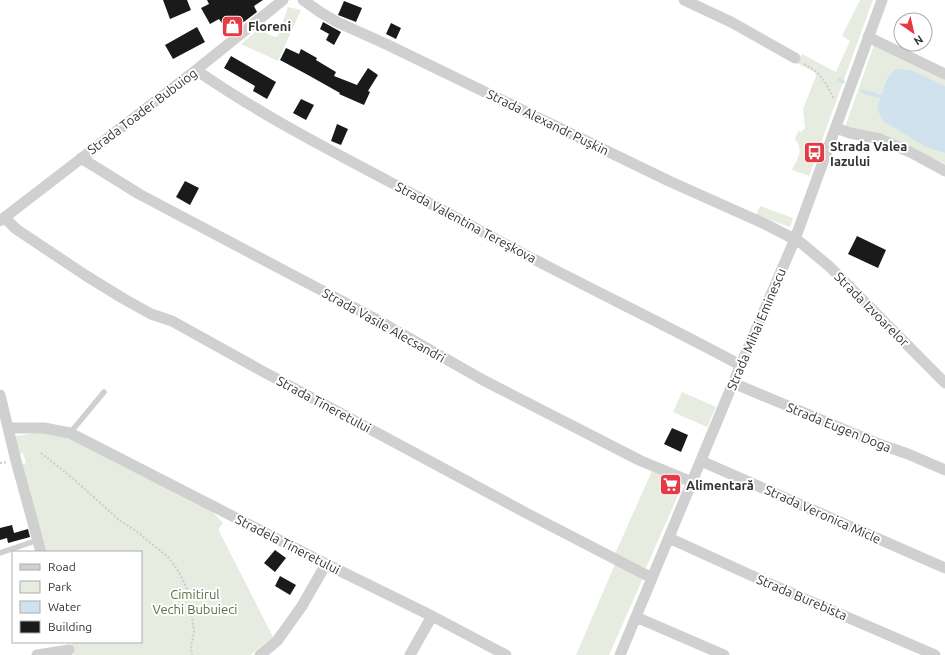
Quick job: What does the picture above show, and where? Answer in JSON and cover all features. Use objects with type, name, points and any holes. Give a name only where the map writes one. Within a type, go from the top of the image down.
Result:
[{"type":"street","name":"Strada Toader Bubuiog","points":[[2,219],[196,70],[283,0]]},
{"type":"street","name":"Strada Alexandr Pușkin","points":[[303,0],[337,22],[388,45],[671,182],[795,239]]},
{"type":"street","points":[[684,0],[731,22],[795,58]]},
{"type":"street","name":"Strada Mihai Eminescu","points":[[620,655],[740,365],[795,239],[882,0]]},
{"type":"street","points":[[868,37],[945,74]]},
{"type":"street","name":"Strada Valentina Tereșkova","points":[[196,70],[263,114],[520,252],[630,309],[686,335],[740,365]]},
{"type":"street","points":[[836,128],[850,133],[880,139],[912,153],[945,171]]},
{"type":"street","name":"Strada Vasile Alecsandri","points":[[81,158],[138,194],[374,318],[483,380],[641,461],[692,482]]},
{"type":"street","name":"Strada Tineretului","points":[[2,219],[85,275],[151,314],[172,320],[262,371],[528,514],[652,578]]},
{"type":"street","name":"Strada Izvoarelor","points":[[795,239],[814,252],[830,267],[945,383]]},
{"type":"street","name":"Strada Eugen Doga","points":[[733,383],[945,470]]},
{"type":"street","points":[[0,395],[5,423],[41,551]]},
{"type":"street","name":"Stradela Tineretului","points":[[5,423],[56,429],[70,433],[506,655]]},
{"type":"street","name":"Strada Veronica Micle","points":[[701,461],[945,568]]},
{"type":"street","name":"Strada Burebista","points":[[669,538],[775,586],[935,655]]},
{"type":"street","points":[[260,655],[281,636],[302,606],[326,564]]},
{"type":"street","points":[[410,655],[432,616]]},
{"type":"street","points":[[636,617],[724,655]]},
{"type":"street","points":[[37,655],[69,649]]},
{"type":"lane","points":[[70,433],[104,392]]},
{"type":"lane","points":[[0,553],[38,540]]},
{"type":"path","points":[[795,58],[817,72],[834,99]]},
{"type":"path","points":[[41,453],[76,481],[119,520],[136,531],[169,558],[179,572],[188,591],[194,631],[191,648],[192,655]]},
{"type":"green space","points":[[860,0],[873,0],[809,176],[792,170],[800,151],[798,143],[795,139],[798,131],[801,132],[805,128],[803,109],[816,76],[815,72],[796,63],[802,54],[836,72],[850,41],[842,36]]},
{"type":"green space","points":[[288,7],[301,10],[278,61],[241,44],[259,29],[274,37],[278,36]]},
{"type":"green space","points":[[874,45],[945,78],[945,164],[886,136],[845,127]]},
{"type":"green space","points":[[760,206],[793,218],[790,227],[756,215]]},
{"type":"green space","points":[[682,392],[716,407],[707,427],[673,412]]},
{"type":"green space","name":"Cimitirul Vechi Bubuieci","points":[[45,432],[65,434],[207,506],[223,523],[218,529],[273,637],[250,655],[74,655],[71,643],[142,643],[142,551],[47,551],[21,465],[26,463],[23,453],[18,454],[15,436]]},
{"type":"green space","points":[[652,471],[683,484],[646,568],[615,554]]},
{"type":"green space","points":[[615,564],[643,578],[609,655],[576,655]]},
{"type":"water","points":[[895,69],[911,70],[945,86],[945,153],[926,147],[883,121],[877,109],[887,79]]},
{"type":"building","points":[[163,0],[187,0],[191,10],[170,19]]},
{"type":"building","points":[[207,0],[263,0],[254,6],[257,12],[229,33],[219,19],[210,24],[201,8],[209,4]]},
{"type":"building","points":[[344,1],[362,8],[356,22],[338,15]]},
{"type":"building","points":[[323,22],[341,32],[334,45],[326,40],[329,34],[320,29]]},
{"type":"building","points":[[391,23],[401,28],[396,39],[386,34]]},
{"type":"building","points":[[197,27],[205,42],[173,59],[165,45]]},
{"type":"building","points":[[286,48],[299,54],[301,49],[317,58],[316,60],[336,72],[334,76],[357,85],[368,68],[378,75],[368,91],[370,92],[364,105],[339,94],[340,93],[280,60]]},
{"type":"building","points":[[231,56],[276,82],[267,99],[253,91],[255,86],[224,68]]},
{"type":"building","points":[[301,99],[314,105],[306,120],[293,113]]},
{"type":"building","points":[[337,124],[348,129],[341,145],[331,141]]},
{"type":"building","points":[[185,181],[199,188],[190,205],[176,197]]},
{"type":"building","points":[[857,236],[886,250],[878,268],[848,254]]},
{"type":"building","points":[[672,428],[688,435],[681,452],[664,444]]},
{"type":"building","points":[[12,525],[14,533],[28,529],[30,537],[8,543],[7,538],[0,540],[0,528]]},
{"type":"building","points":[[275,550],[286,558],[275,572],[264,563]]},
{"type":"building","points":[[280,576],[296,585],[290,595],[275,586]]},
{"type":"waterway","points":[[839,79],[843,82]]},
{"type":"waterway","points":[[862,91],[885,98]]},
{"type":"place","name":"Floreni","points":[[232,26]]},
{"type":"place","name":"Strada Valea Iazului","points":[[815,153]]},
{"type":"place","name":"Alimentară","points":[[670,485]]}]
